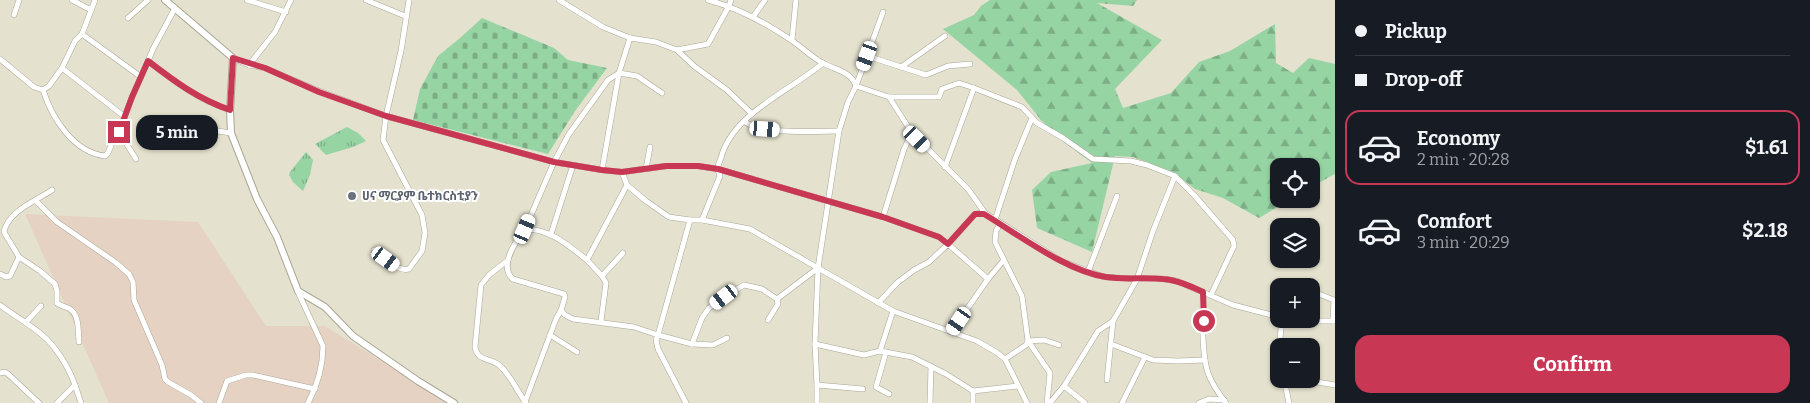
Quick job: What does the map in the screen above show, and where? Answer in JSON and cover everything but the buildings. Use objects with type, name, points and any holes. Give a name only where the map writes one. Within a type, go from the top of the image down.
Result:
[{"type":"street","points":[[14,15],[19,0]]},
{"type":"street","points":[[72,0],[92,10]]},
{"type":"street","points":[[43,90],[49,86],[62,68],[75,41],[82,34],[95,0]]},
{"type":"street","points":[[128,18],[148,0]]},
{"type":"street","points":[[165,0],[233,58],[250,65],[265,68],[319,92],[386,116],[554,162],[602,170],[622,172],[682,166],[718,169],[883,217],[939,237],[988,279]]},
{"type":"street","points":[[247,0],[286,12]]},
{"type":"street","points":[[250,65],[275,32],[291,0]]},
{"type":"street","points":[[366,0],[405,16]]},
{"type":"street","points":[[374,250],[399,268],[409,269],[422,251],[425,233],[422,215],[383,140],[409,0]]},
{"type":"street","points":[[559,0],[603,27],[630,38],[656,42],[677,50],[694,66],[727,90],[752,114]]},
{"type":"street","points":[[708,0],[730,3],[792,40],[823,63],[851,76],[856,86],[889,98],[939,97],[942,89],[956,83],[974,88],[1022,107],[1037,123],[1093,159],[1131,161],[1148,165],[1175,176],[1234,240],[1234,246],[1211,295]]},
{"type":"street","points":[[752,17],[765,0]]},
{"type":"street","points":[[792,40],[796,0]]},
{"type":"street","points":[[677,50],[708,44],[730,3]]},
{"type":"street","points":[[0,59],[29,82],[43,90],[54,114],[70,137],[91,153],[105,156],[119,132],[153,49],[175,8]]},
{"type":"street","points":[[817,403],[815,344],[818,268],[839,131],[848,102],[856,86],[883,12]]},
{"type":"street","points":[[82,34],[141,77]]},
{"type":"street","points":[[901,67],[945,36]]},
{"type":"street","points":[[602,170],[619,73],[630,38]]},
{"type":"street","points":[[867,56],[926,75],[948,66],[970,64]]},
{"type":"street","points":[[233,58],[230,133],[257,199],[277,237],[298,291],[323,346],[323,355],[315,389],[308,403]]},
{"type":"street","points":[[148,61],[189,92],[209,103],[230,110]]},
{"type":"street","points":[[702,220],[720,176],[718,169],[722,153],[730,137],[744,120],[823,63]]},
{"type":"street","points":[[62,68],[125,117]]},
{"type":"street","points":[[526,403],[566,297],[564,294],[513,279],[509,273],[508,260],[516,242],[525,229],[554,162],[569,134],[608,80],[619,73],[637,76],[662,93]]},
{"type":"street","points":[[945,167],[974,88]]},
{"type":"street","points":[[889,98],[912,133],[974,196],[984,214]]},
{"type":"street","points":[[995,220],[1015,159],[1032,118]]},
{"type":"street","points":[[744,120],[752,126],[765,129],[839,131]]},
{"type":"street","points":[[191,127],[230,133]]},
{"type":"street","points":[[119,132],[136,159]]},
{"type":"street","points":[[883,217],[904,149],[912,133]]},
{"type":"street","points":[[646,169],[650,147]]},
{"type":"street","points":[[551,234],[573,165]]},
{"type":"street","points":[[622,172],[626,185],[669,217],[702,220],[750,229],[892,311],[987,346],[1005,359],[1027,403]]},
{"type":"street","points":[[1107,380],[1113,321],[1137,280],[1153,231],[1175,176]]},
{"type":"street","points":[[587,260],[626,185]]},
{"type":"street","points":[[52,190],[17,212],[7,222],[4,232],[19,256],[55,284],[57,291],[56,303],[71,309],[76,315],[79,342]]},
{"type":"street","points":[[1088,272],[1117,196]]},
{"type":"street","points":[[36,201],[57,222],[116,262],[129,274],[133,282],[134,300],[162,365],[165,378],[168,382],[196,398],[201,403]]},
{"type":"street","points":[[878,303],[898,282],[929,262],[975,214],[984,214],[1061,261],[1088,272],[1104,277],[1137,280],[1164,279],[1188,285],[1233,304],[1270,314]]},
{"type":"street","points":[[686,403],[658,349],[656,340],[690,220]]},
{"type":"street","points":[[1000,224],[994,237],[995,242],[1022,296],[1028,341],[1050,373],[1048,403]]},
{"type":"street","points":[[525,229],[539,230],[551,234],[587,260],[602,276],[607,288],[602,321]]},
{"type":"street","points":[[602,276],[623,253]]},
{"type":"street","points":[[0,274],[6,277],[10,276],[19,256]]},
{"type":"street","points":[[508,260],[489,274],[481,284],[475,347],[480,357],[498,364],[526,403]]},
{"type":"street","points":[[951,332],[1003,261]]},
{"type":"street","points":[[777,298],[818,268]]},
{"type":"street","points":[[692,344],[705,313],[724,297],[744,285],[762,289],[777,298],[778,304],[768,320]]},
{"type":"street","points":[[298,291],[325,306],[344,328],[361,342],[454,403]]},
{"type":"street","points":[[1203,292],[1205,360],[1210,379],[1225,402]]},
{"type":"street","points":[[1320,295],[1334,300],[1334,321],[1320,321]]},
{"type":"street","points":[[0,305],[26,322],[50,342],[75,385],[81,403]]},
{"type":"street","points":[[26,322],[41,306]]},
{"type":"street","points":[[561,310],[565,315],[573,318],[634,327],[692,344],[713,345],[727,338]]},
{"type":"street","points":[[889,394],[876,387],[892,311]]},
{"type":"street","points":[[1048,403],[1064,386],[1098,331],[1113,321]]},
{"type":"street","points":[[550,336],[577,352]]},
{"type":"street","points":[[1028,341],[1044,340],[1059,345]]},
{"type":"street","points":[[1005,359],[1026,345],[1028,341]]},
{"type":"street","points":[[815,344],[864,355],[884,351],[912,357],[973,391],[1018,386]]},
{"type":"street","points":[[1111,344],[1154,360],[1205,360]]},
{"type":"street","points":[[1122,403],[1145,357]]},
{"type":"street","points":[[930,403],[931,366]]},
{"type":"street","points":[[0,373],[5,372],[8,374],[39,403]]},
{"type":"street","points":[[219,403],[227,381],[246,375],[315,389]]},
{"type":"street","points":[[1320,382],[1335,385]]},
{"type":"street","points":[[57,403],[75,385]]},
{"type":"street","points":[[816,385],[863,389]]},
{"type":"street","points":[[1064,386],[1085,403]]},
{"type":"street","points":[[1286,388],[1289,403]]},
{"type":"street","points":[[973,391],[973,403]]},
{"type":"street","points":[[1198,403],[1209,399],[1225,402]]},
{"type":"shaded area","points":[[25,214],[198,222],[266,326],[325,326],[449,403],[109,403]]},
{"type":"green space","points":[[990,0],[1137,0],[1133,6],[1097,3],[1162,40],[1115,89],[1123,108],[1171,93],[1199,62],[1230,51],[1275,24],[1276,63],[1293,73],[1309,58],[1335,64],[1335,174],[1320,182],[1320,158],[1270,158],[1270,208],[1276,208],[1259,218],[1223,198],[1195,189],[1173,172],[1133,157],[1115,156],[1092,252],[1037,228],[1032,190],[1051,172],[1092,163],[1060,139],[1041,120],[1017,90],[943,29],[974,15],[981,6]]},
{"type":"green space","points":[[482,18],[554,48],[568,60],[607,68],[575,111],[548,154],[413,120],[420,89],[438,56]]},
{"type":"green space","points":[[347,127],[358,133],[366,141],[326,155],[315,144]]},
{"type":"green space","points":[[306,152],[313,160],[310,175],[303,191],[293,182],[289,175]]},
{"type":"place","name":"ሀና ማርያም ቤተክርስቲያን","points":[[352,196]]},
{"type":"route","points":[[119,132],[148,61],[189,92],[209,103],[230,110],[233,58],[250,65],[265,68],[319,92],[386,116],[554,162],[622,172],[666,166],[698,166],[718,169],[883,217],[939,237],[948,244],[975,214],[984,214],[1044,252],[1088,272],[1104,277],[1121,279],[1137,280],[1150,278],[1177,281],[1203,292],[1204,321]]}]
